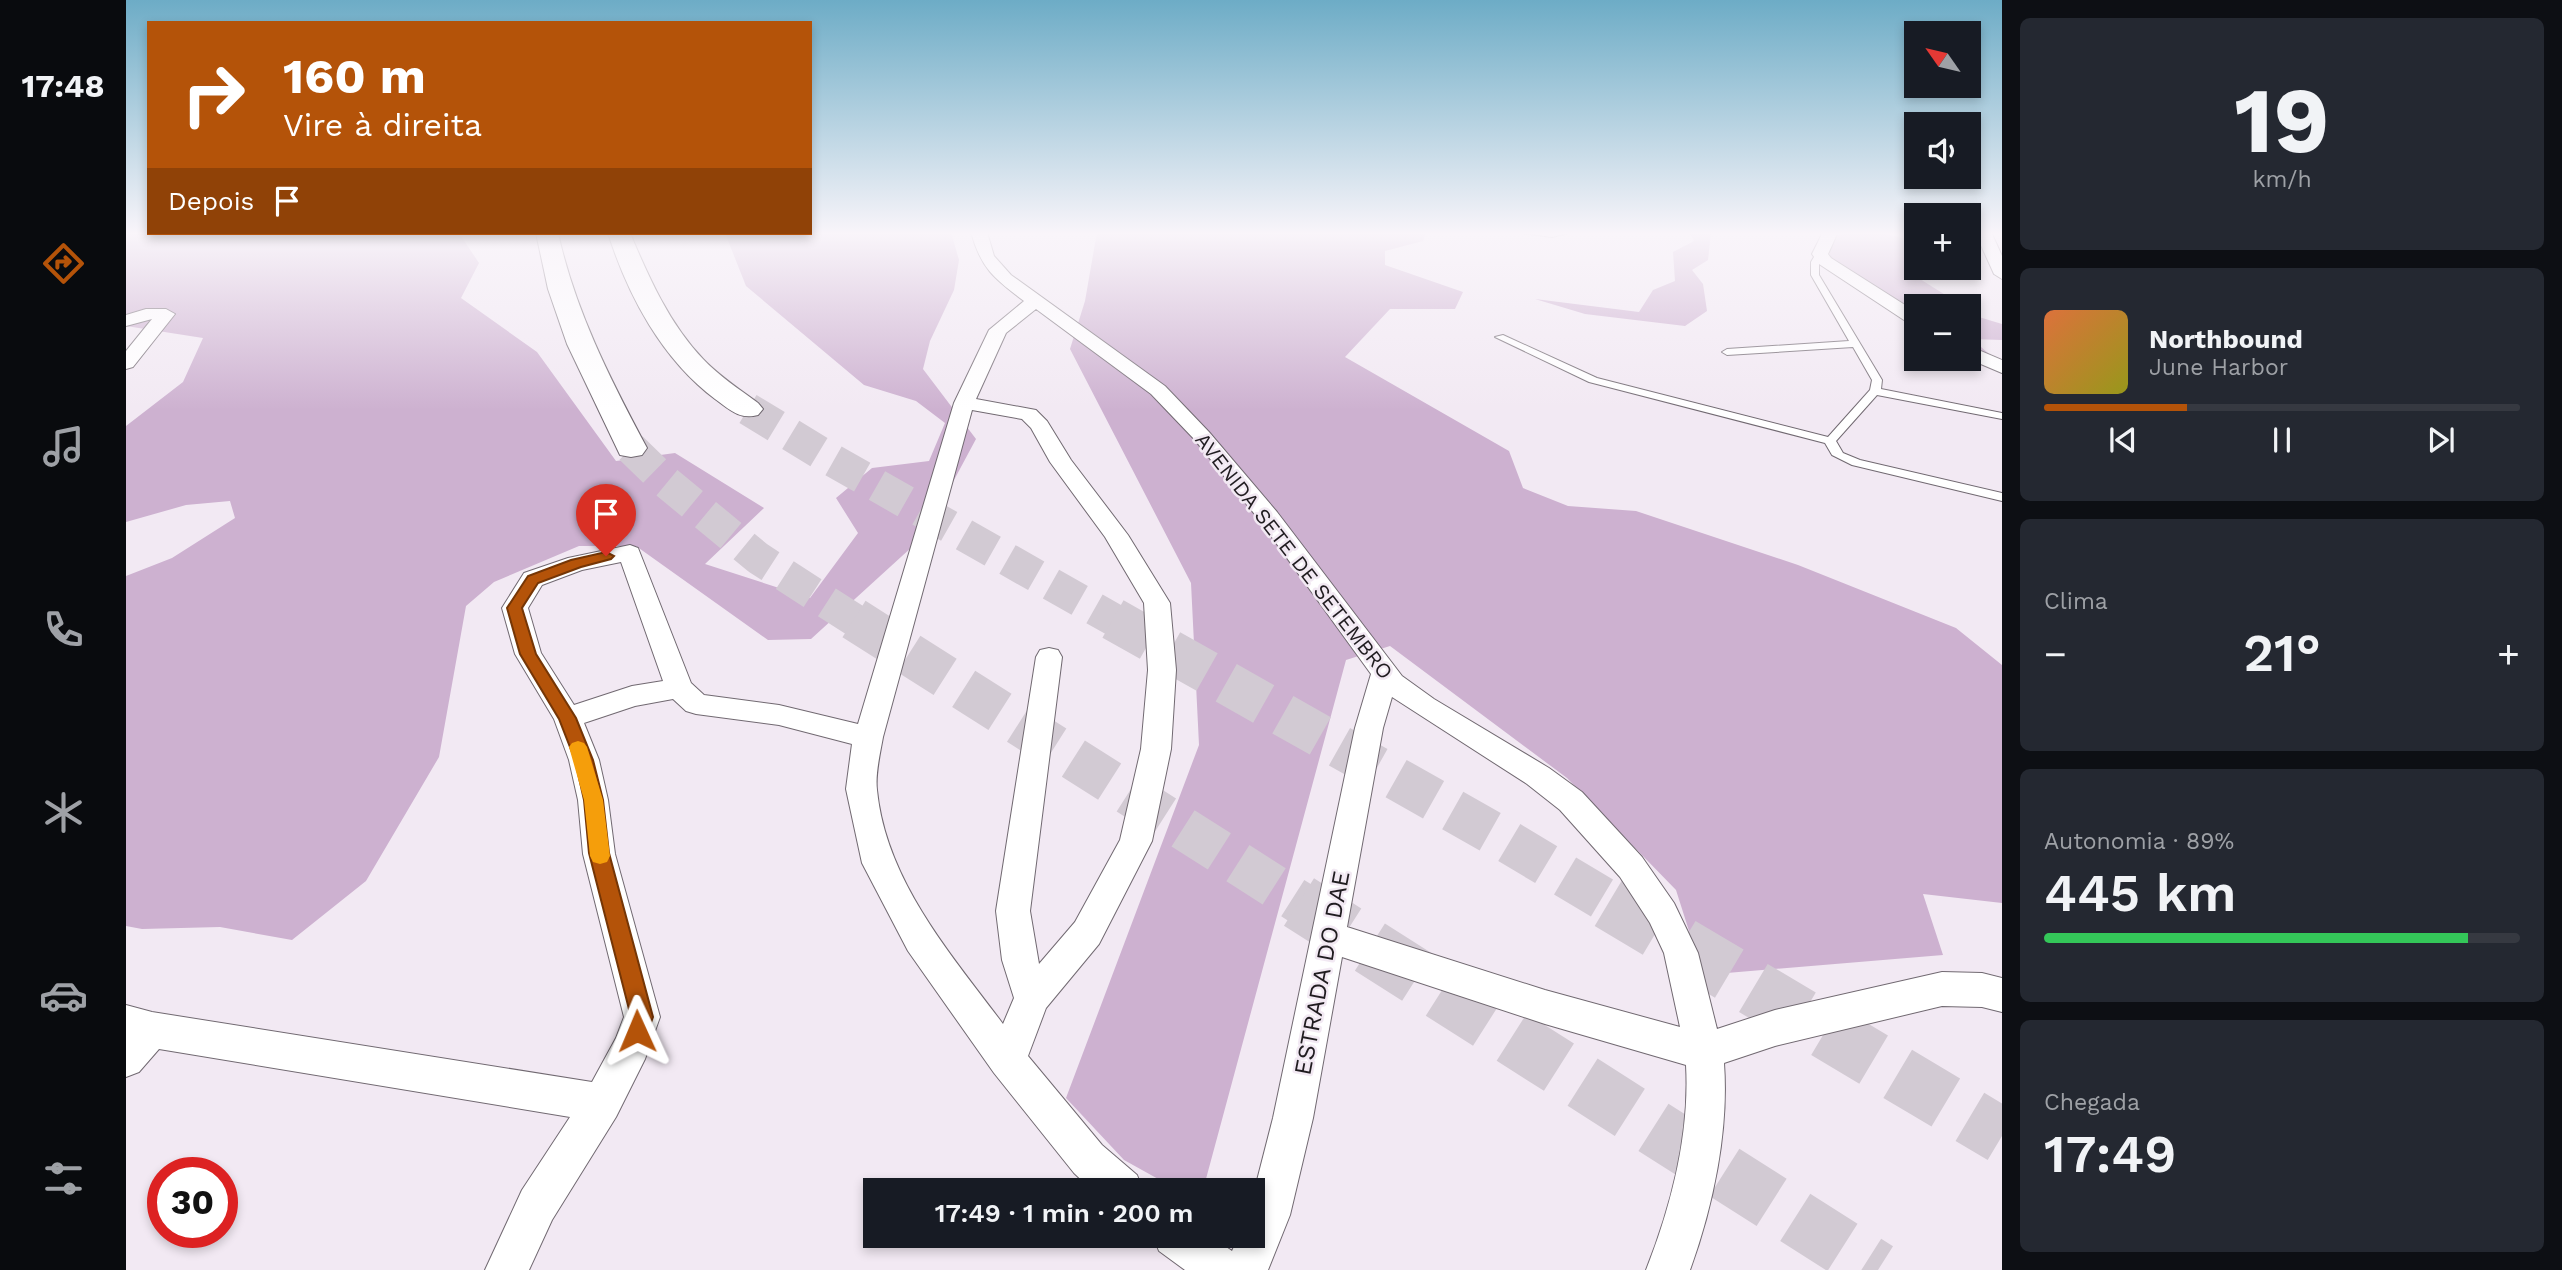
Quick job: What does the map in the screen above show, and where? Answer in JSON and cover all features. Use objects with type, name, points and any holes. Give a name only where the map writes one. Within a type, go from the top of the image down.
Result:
[{"type":"highway","points":[[562,291],[597,383],[631,448]]},
{"type":"highway","points":[[646,291],[676,343],[693,365],[714,385],[748,409]]},
{"type":"street","name":"AVENIDA SETE DE SETEMBRO","points":[[1020,291],[1157,390],[1202,436],[1269,517],[1392,683],[1414,700],[1538,776],[1571,801],[1631,867],[1662,913],[1681,953],[1704,1052],[1706,1082],[1699,1157],[1672,1260]]},
{"type":"street","points":[[1871,291],[1904,312]]},
{"type":"street","points":[[1034,302],[998,330],[964,402],[868,737],[861,789],[878,863],[920,940],[1007,1060],[1088,1159],[1109,1178]]},
{"type":"street","points":[[126,321],[146,314],[166,314],[126,363]]},
{"type":"street","points":[[1981,357],[2002,367]]},
{"type":"street","points":[[964,402],[1029,414],[1040,425],[1061,462],[1116,535],[1157,603],[1162,670],[1157,736],[1136,841],[1087,933],[1032,998],[1007,1060]]},
{"type":"street","points":[[507,1270],[537,1205],[602,1102],[632,1046],[642,1017],[599,853],[593,800],[584,760],[568,718],[528,654],[514,608],[533,579],[577,563],[630,554],[679,688],[696,704],[779,715],[868,737]]},
{"type":"street","points":[[1032,998],[1020,960],[1013,911],[1049,657]]},
{"type":"street","name":"ESTRADA DO DAE","points":[[1247,1270],[1269,1215],[1293,1118],[1369,728],[1385,673]]},
{"type":"street","points":[[568,718],[632,696],[679,688]]},
{"type":"street","points":[[1329,937],[1545,1007],[1704,1052],[1775,1028],[1942,989],[1982,990],[2002,995]]},
{"type":"street","points":[[126,1059],[139,1026],[602,1102]]},
{"type":"street","points":[[1191,1248],[1222,1270]]},
{"type":"lane","points":[[1823,291],[1877,380],[1875,391],[1830,441]]},
{"type":"lane","points":[[1500,337],[1593,380],[1830,441]]},
{"type":"lane","points":[[1727,352],[1856,344]]},
{"type":"lane","points":[[1875,391],[2002,416]]},
{"type":"lane","points":[[1830,441],[1832,449],[1841,457],[1856,463],[2002,497]]},
{"type":"shaded area","points":[[126,291],[464,291],[461,298],[537,352],[616,461],[675,453],[764,508],[705,564],[810,598],[858,533],[836,498],[872,468],[929,461],[945,423],[916,401],[864,385],[752,291],[953,291],[930,341],[923,369],[976,439],[924,536],[811,639],[768,640],[636,546],[579,546],[494,582],[466,606],[439,757],[366,881],[292,940],[220,927],[142,929],[126,926],[126,576],[172,558],[235,518],[230,501],[186,505],[126,522],[126,426],[183,382],[203,338],[126,326]]},
{"type":"shaded area","points":[[1087,291],[1463,292],[1455,309],[1390,309],[1345,357],[1509,451],[1523,488],[1568,506],[1636,511],[1798,565],[1956,628],[2002,665],[2002,903],[1923,894],[1943,955],[1703,975],[1676,890],[1567,778],[1390,646],[1346,660],[1206,1178],[1156,1178],[1124,1160],[1066,1098],[1199,745],[1191,583],[1070,349]]},
{"type":"shaded area","points":[[1652,291],[1704,291],[1707,311],[1685,326],[1585,314],[1535,299],[1639,312]]},
{"type":"shaded area","points":[[1876,291],[1939,291],[1944,294],[1904,294],[1904,309]]},
{"type":"shaded area","points":[[1981,318],[2002,324],[2002,340],[1981,339]]},
{"type":"shaded area","points":[[1981,347],[1997,361],[1981,354]]},
{"type":"tunnel","points":[[748,409],[832,460],[1116,621]]},
{"type":"tunnel","points":[[631,448],[666,482],[758,558],[856,621]]},
{"type":"tunnel","points":[[854,619],[1302,904]]},
{"type":"tunnel","points":[[1113,619],[1505,840],[1612,904]]},
{"type":"tunnel","points":[[1299,902],[1878,1270]]},
{"type":"tunnel","points":[[1609,902],[2002,1136]]},
{"type":"slow traffic","points":[[578,747],[584,760],[593,800],[600,856]]},
{"type":"route","points":[[606,556],[533,579],[514,608],[528,654],[568,718],[568,724],[584,760],[593,800],[599,853],[642,1017],[637,1031]]}]
